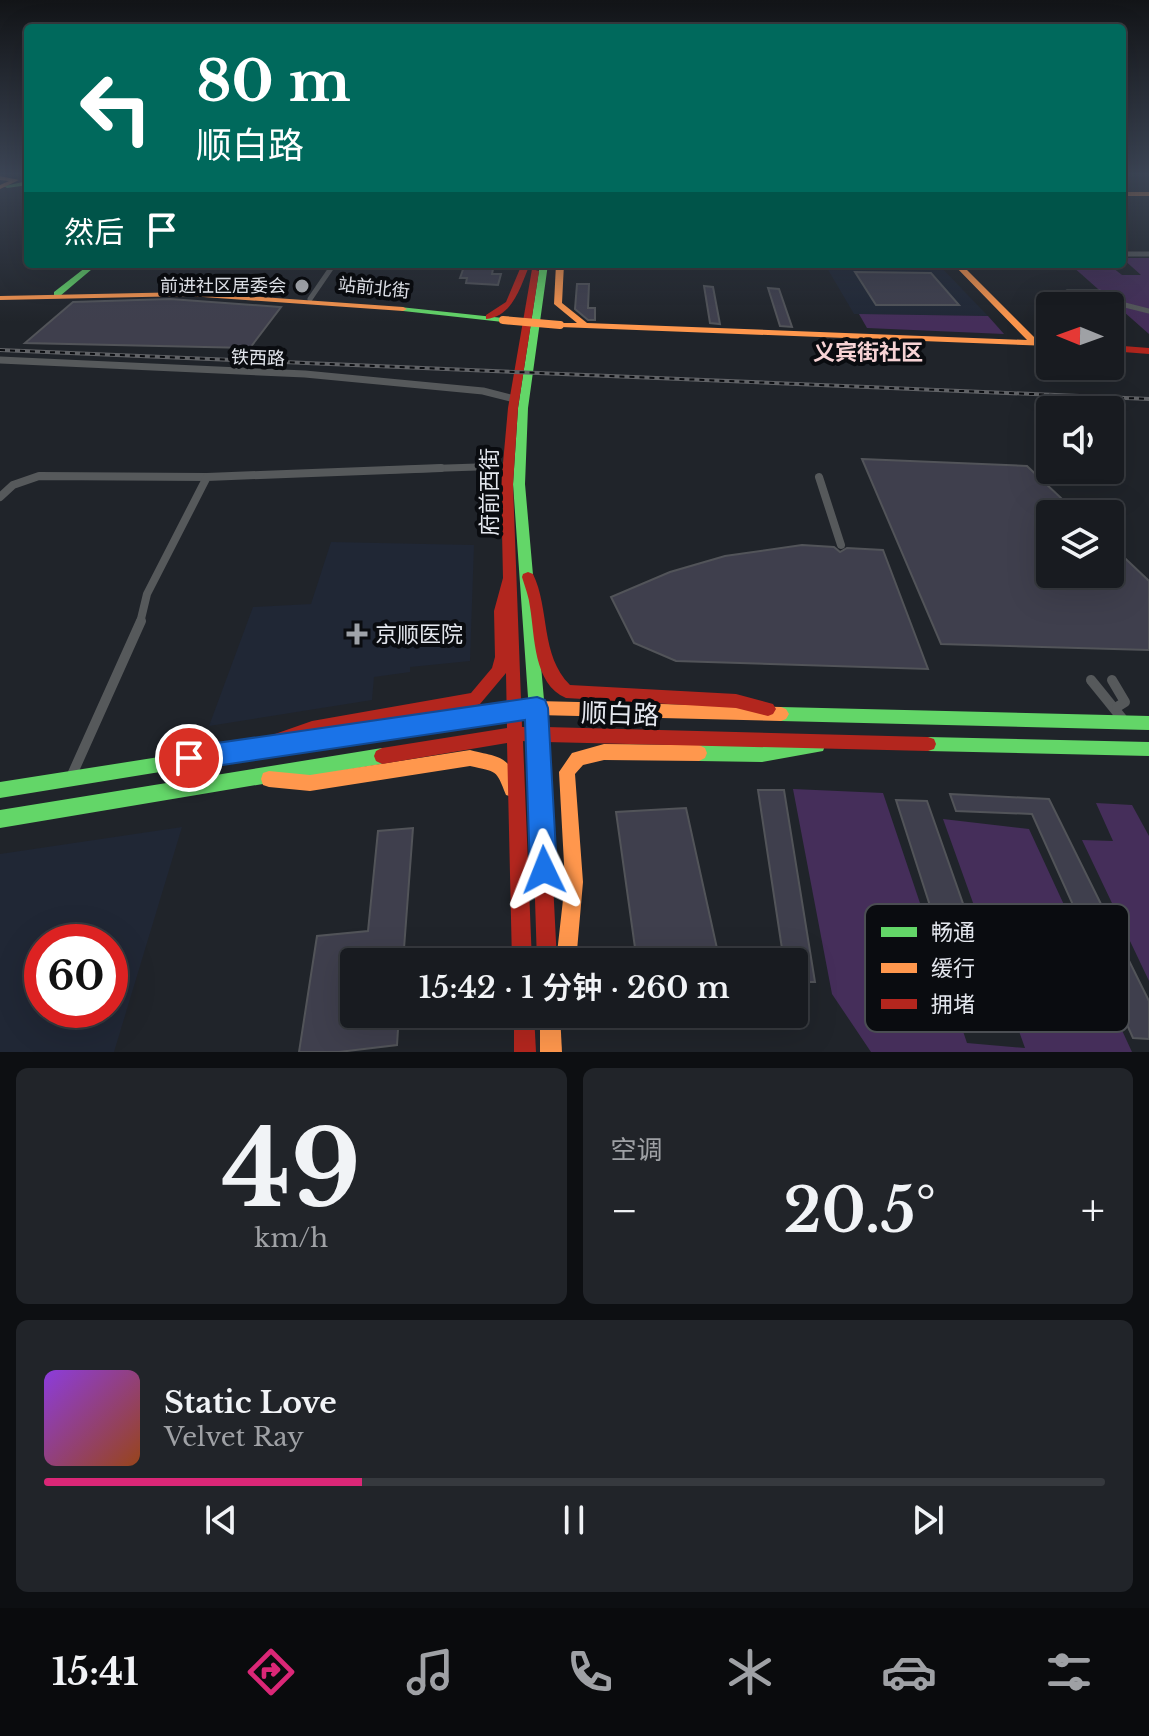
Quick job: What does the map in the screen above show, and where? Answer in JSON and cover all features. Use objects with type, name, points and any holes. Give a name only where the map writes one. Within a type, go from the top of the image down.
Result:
[{"type":"main road","points":[[60,294],[89,268]]},
{"type":"main road","points":[[60,294],[96,268]]},
{"type":"main road","points":[[483,318],[494,317],[509,304],[524,268]]},
{"type":"main road","name":"府前西街","points":[[519,833],[507,466],[514,399],[535,268]]},
{"type":"main road","name":"府前西街","points":[[543,268],[520,443],[519,484],[537,721],[546,948]]},
{"type":"main road","points":[[560,268],[558,304],[581,323],[597,326],[1036,342]]},
{"type":"main road","points":[[959,268],[1026,341]]},
{"type":"main road","name":"站前北街","points":[[0,298],[200,292],[310,299],[503,320],[597,326]]},
{"type":"main road","points":[[1124,349],[1149,351]]},
{"type":"main road","points":[[527,576],[540,607],[545,667],[554,682],[566,691],[736,701],[783,713]]},
{"type":"main road","points":[[269,745],[312,728],[475,699],[493,685],[502,669],[502,596],[510,578]]},
{"type":"main road","name":"顺白路","points":[[0,790],[269,745],[514,722],[783,713],[1149,723]]},
{"type":"main road","name":"顺白路","points":[[0,819],[258,776],[514,722],[841,741],[1149,749]]},
{"type":"main road","points":[[567,948],[574,882],[567,772],[578,758],[604,752],[762,754],[841,741]]},
{"type":"main road","points":[[258,776],[310,783],[454,759],[483,759],[499,765],[507,773],[519,833],[522,948]]},
{"type":"main road","points":[[524,1028],[525,1052]]},
{"type":"main road","points":[[551,1028],[552,1052]]},
{"type":"main road","points":[[552,1052],[556,1028]]},
{"type":"street","points":[[1126,254],[1149,254]]},
{"type":"street","points":[[310,299],[331,268]]},
{"type":"street","points":[[1124,304],[1149,311]]},
{"type":"street","name":"铁西路","points":[[0,360],[305,374],[483,391],[514,399]]},
{"type":"street","points":[[0,497],[13,485],[39,476],[207,477],[507,466]]},
{"type":"street","points":[[70,778],[146,610],[147,594],[207,477]]},
{"type":"street","points":[[819,477],[841,545]]},
{"type":"street","points":[[1091,680],[1103,701],[1117,707],[1125,722]]},
{"type":"street","points":[[1112,680],[1125,702],[1117,707]]},
{"type":"shaded area","points":[[1126,258],[1149,258],[1149,334],[1124,312],[1124,292],[1101,292],[1074,268],[1113,268],[1122,275],[1141,275]]},
{"type":"shaded area","points":[[827,268],[942,268],[988,316],[854,314]]},
{"type":"shaded area","points":[[859,314],[988,316],[1004,334],[867,328]]},
{"type":"shaded area","name":"京顺医院","points":[[331,542],[474,545],[470,661],[410,667],[410,672],[374,677],[372,700],[209,726],[253,607],[311,604]]},
{"type":"shaded area","points":[[793,789],[883,793],[920,904],[865,904],[865,1032],[963,1032],[967,1043],[1025,1048],[1019,1032],[1123,1032],[1132,1052],[871,1052],[832,994]]},
{"type":"shaded area","points":[[1096,803],[1132,805],[1149,836],[1149,981],[1129,939],[1129,904],[1112,904],[1082,840],[1113,841]]},
{"type":"shaded area","points":[[943,819],[1029,829],[1064,904],[973,904]]},
{"type":"shaded area","points":[[182,827],[128,1006],[128,924],[24,924],[24,1028],[121,1028],[114,1052],[0,1052],[0,854]]},
{"type":"building","points":[[464,268],[493,268],[492,274],[501,274],[498,285],[466,283],[467,278],[460,278]]},
{"type":"building","points":[[855,272],[931,273],[959,305],[876,305]]},
{"type":"building","points":[[577,284],[589,284],[588,308],[595,308],[595,320],[588,320],[575,309]]},
{"type":"building","points":[[704,286],[713,287],[720,324],[710,323]]},
{"type":"building","points":[[768,288],[779,289],[792,327],[780,326]]},
{"type":"building","points":[[170,299],[281,307],[250,348],[25,343],[73,302]]},
{"type":"building","points":[[862,459],[1027,466],[1036,474],[1036,484],[1046,484],[1063,500],[1036,500],[1036,588],[1124,588],[1124,557],[1149,581],[1149,650],[941,644]]},
{"type":"building","points":[[802,545],[834,547],[840,552],[847,548],[883,550],[928,669],[676,661],[634,643],[611,597],[670,572],[725,556]]},
{"type":"building","points":[[758,790],[784,790],[815,982],[808,982],[808,948],[782,948]]},
{"type":"building","points":[[950,794],[1049,799],[1101,904],[1073,904],[1032,814],[956,811]]},
{"type":"building","points":[[896,800],[927,801],[963,904],[929,904]]},
{"type":"building","points":[[686,808],[717,948],[635,948],[616,812]]},
{"type":"building","points":[[413,828],[404,948],[340,948],[340,1028],[398,1028],[397,1045],[339,1052],[299,1052],[317,936],[368,931],[378,831]]},
{"type":"building","points":[[1129,961],[1149,1001],[1149,1039],[1133,1038],[1129,1029]]},
{"type":"railway","points":[[0,350],[1149,399]]},
{"type":"traffic: fast","points":[[57,294],[89,268]]},
{"type":"traffic: fast","points":[[537,711],[519,484],[523,408],[543,268]]},
{"type":"traffic: fast","points":[[403,309],[503,320]]},
{"type":"traffic: fast","points":[[781,714],[1149,723]]},
{"type":"traffic: fast","points":[[0,790],[363,732]]},
{"type":"traffic: fast","points":[[928,744],[1149,749]]},
{"type":"traffic: fast","points":[[699,753],[762,754],[817,746]]},
{"type":"traffic: fast","points":[[0,819],[382,756]]},
{"type":"traffic: slow","points":[[560,268],[558,304],[583,324]]},
{"type":"traffic: slow","points":[[961,268],[1033,341]]},
{"type":"traffic: slow","points":[[0,298],[189,294],[403,309]]},
{"type":"traffic: slow","points":[[503,320],[560,325]]},
{"type":"traffic: slow","points":[[560,325],[1036,342]]},
{"type":"traffic: slow","points":[[363,732],[537,708],[781,714]]},
{"type":"traffic: slow","points":[[567,948],[574,882],[567,772],[578,758],[604,752],[699,753]]},
{"type":"traffic: slow","points":[[269,779],[310,783],[470,758],[499,765],[507,773],[512,789]]},
{"type":"traffic: slow","points":[[550,1028],[551,1052]]},
{"type":"traffic: jam","points":[[489,317],[509,303],[524,268]]},
{"type":"traffic: jam","points":[[522,948],[507,485],[513,408],[535,271]]},
{"type":"traffic: jam","points":[[1124,349],[1149,351]]},
{"type":"traffic: jam","points":[[528,577],[534,592],[548,667],[566,691],[736,701],[768,709]]},
{"type":"traffic: jam","points":[[281,739],[312,728],[475,699],[499,671],[502,657],[501,611],[510,578]]},
{"type":"traffic: jam","points":[[537,711],[546,948]]},
{"type":"traffic: jam","points":[[382,756],[515,734],[928,744]]},
{"type":"traffic: jam","points":[[524,1028],[525,1052]]},
{"type":"place","name":"前进社区居委会","points":[[302,286]]},
{"type":"place","name":"京顺医院","points":[[357,634]]},
{"type":"district","name":"义宾街社区","points":[[868,352]]},
{"type":"route","points":[[189,758],[537,708],[544,870]]}]
